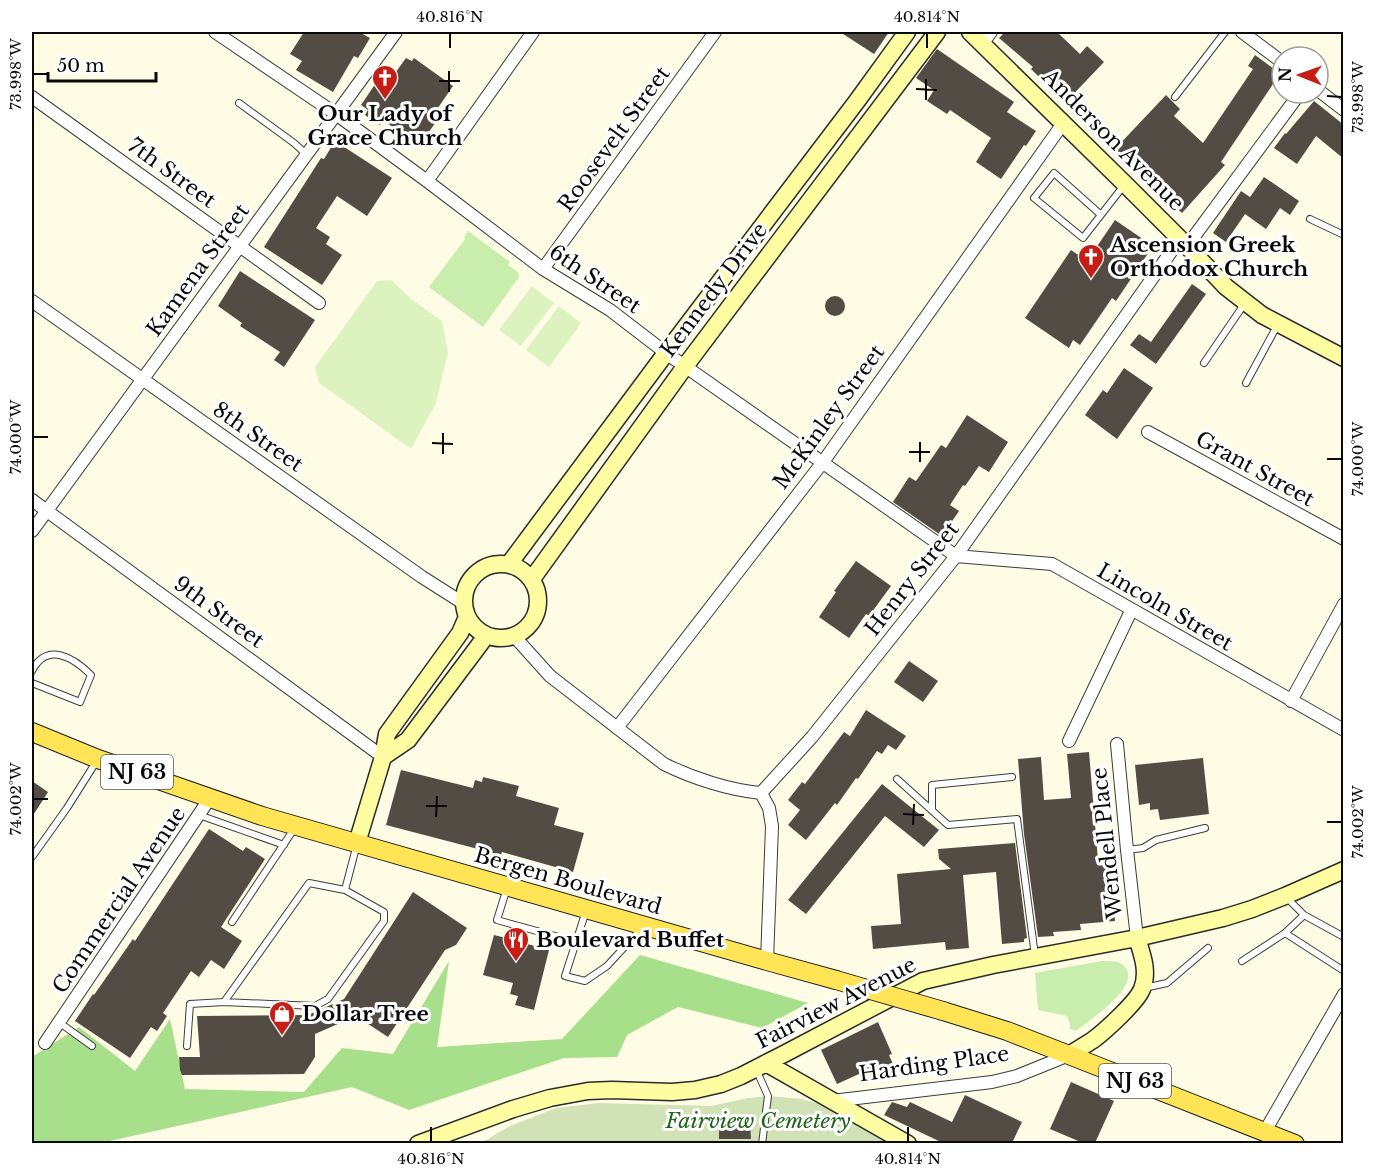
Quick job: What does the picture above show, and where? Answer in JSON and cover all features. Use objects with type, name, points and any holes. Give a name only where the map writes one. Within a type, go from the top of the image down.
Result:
[{"type":"main road","name":"Bergen Boulevard","points":[[32,732],[98,759],[296,826],[1007,1031],[1264,1133],[1295,1143]]},
{"type":"street","name":"6th Street","points":[[215,32],[336,114],[543,269],[610,310],[666,353],[956,556]]},
{"type":"street","name":"Kamena Street","points":[[32,531],[396,32]]},
{"type":"street","points":[[428,181],[532,32]]},
{"type":"street","name":"Roosevelt Street","points":[[543,269],[715,32]]},
{"type":"street","name":"Kennedy Drive","points":[[509,564],[907,32]]},
{"type":"street","name":"Kennedy Drive","points":[[532,579],[685,365],[937,32]]},
{"type":"street","points":[[1242,32],[1270,53]]},
{"type":"street","name":"Anderson Avenue","points":[[982,35],[1064,123],[1226,287],[1262,315],[1344,358]]},
{"type":"street","points":[[864,92],[883,104]]},
{"type":"street","name":"7th Street","points":[[32,97],[319,303]]},
{"type":"street","points":[[1330,99],[1344,110]]},
{"type":"street","name":"Henry Street","points":[[761,793],[812,737],[956,556],[1183,242],[1291,105]]},
{"type":"street","name":"McKinley Street","points":[[616,728],[823,462],[1064,123]]},
{"type":"street","points":[[801,175],[820,186]]},
{"type":"street","points":[[743,251],[762,264]]},
{"type":"street","name":"8th Street","points":[[32,301],[465,610]]},
{"type":"street","name":"Grant Street","points":[[1148,432],[1344,539]]},
{"type":"street","name":"9th Street","points":[[32,500],[383,756]]},
{"type":"street","name":"Lincoln Street","points":[[956,556],[1052,564],[1344,730]]},
{"type":"street","points":[[357,843],[383,756],[387,734],[460,633],[465,610],[465,589],[472,577],[482,568],[495,564],[509,564],[522,569],[532,579],[537,591],[538,605],[534,619],[514,636],[500,639],[486,636],[475,628],[465,610]]},
{"type":"street","points":[[1292,701],[1344,604]]},
{"type":"street","points":[[1069,741],[1131,610]]},
{"type":"street","points":[[383,756],[408,740],[486,636]]},
{"type":"street","points":[[514,636],[550,676],[664,764],[681,773],[761,793],[769,808],[772,826],[767,961]]},
{"type":"street","name":"Wendell Place","points":[[1117,744],[1137,938]]},
{"type":"street","name":"Commercial Avenue","points":[[45,1043],[210,798]]},
{"type":"street","name":"Fairview Avenue","points":[[418,1143],[433,1140],[513,1109],[550,1098],[596,1091],[672,1092],[721,1084],[923,981],[993,965],[1137,938],[1223,918],[1286,896],[1344,870]]},
{"type":"street","points":[[1137,938],[1144,958],[1145,975],[1142,989]]},
{"type":"street","name":"Harding Place","points":[[831,1101],[992,1082],[1017,1076],[1069,1055],[1094,1039],[1135,1001],[1142,989]]},
{"type":"street","points":[[1264,1133],[1344,993]]},
{"type":"street","points":[[761,1065],[908,1143]]},
{"type":"lane","points":[[1175,97],[1225,32]]},
{"type":"lane","points":[[239,103],[306,154]]},
{"type":"lane","points":[[1100,214],[1054,173],[1034,198],[1083,238],[1125,184]]},
{"type":"lane","points":[[1310,219],[1344,235]]},
{"type":"lane","points":[[1204,363],[1245,302]]},
{"type":"lane","points":[[1246,383],[1278,324]]},
{"type":"lane","points":[[32,671],[34,665],[46,656],[62,654],[81,665],[91,675],[80,702],[32,683]]},
{"type":"lane","points":[[32,857],[98,759]]},
{"type":"lane","points":[[932,810],[932,785],[1012,777]]},
{"type":"lane","points":[[897,779],[948,825],[1017,819],[1035,957]]},
{"type":"lane","points":[[200,815],[284,845]]},
{"type":"lane","points":[[232,922],[296,826]]},
{"type":"lane","points":[[1127,850],[1143,848],[1156,840],[1205,828]]},
{"type":"lane","points":[[345,890],[357,843]]},
{"type":"lane","points":[[187,1046],[190,1004],[224,1002],[315,1006],[328,999],[384,921],[384,912],[345,890],[309,883],[224,1002]]},
{"type":"lane","points":[[507,887],[497,920],[577,942]]},
{"type":"lane","points":[[1286,896],[1304,915],[1344,937]]},
{"type":"lane","points":[[587,909],[565,976],[585,981],[607,966],[644,925]]},
{"type":"lane","points":[[1242,961],[1285,933],[1304,915]]},
{"type":"lane","points":[[1285,933],[1344,970]]},
{"type":"lane","points":[[1142,989],[1167,983],[1208,948]]},
{"type":"lane","name":"Commercial Avenue","points":[[60,1023],[92,1046]]},
{"type":"lane","points":[[761,1065],[768,1096],[762,1143]]},
{"type":"green space","points":[[468,231],[510,262],[508,265],[518,272],[519,277],[483,327],[429,287],[465,239]]},
{"type":"green space","points":[[391,280],[414,301],[442,321],[448,352],[436,403],[411,449],[319,383],[315,367],[377,281]]},
{"type":"green space","points":[[532,286],[554,303],[521,346],[499,330]]},
{"type":"green space","points":[[559,306],[581,323],[549,367],[526,350]]},
{"type":"green space","points":[[640,955],[808,1003],[762,1028],[678,1007],[627,1035],[617,1057],[564,1058],[409,1110],[352,1087],[101,1143],[32,1144],[32,1057],[79,1027],[135,1071],[170,1019],[185,1089],[304,1092],[342,1048],[393,1054],[449,961],[437,1047],[562,1039]]},
{"type":"green space","points":[[1102,961],[1114,961],[1125,967],[1128,975],[1126,984],[1111,1002],[1076,1031],[1070,1029],[1067,1016],[1038,1010],[1035,973]]},
{"type":"green space","name":"Fairview Cemetery","points":[[768,1096],[802,1099],[844,1110],[903,1144],[479,1144],[510,1126],[556,1108],[599,1103],[711,1106]]},
{"type":"building","points":[[304,32],[359,32],[370,38],[358,58],[354,56],[333,92],[296,70],[302,61],[290,54]]},
{"type":"building","points":[[840,32],[889,32],[874,54]]},
{"type":"building","points":[[1005,32],[1057,32],[1080,54],[1087,46],[1104,62],[1065,103],[1031,69],[1033,67],[999,38]]},
{"type":"building","points":[[937,49],[1014,102],[1007,112],[1036,131],[1001,179],[976,162],[991,138],[950,110],[947,114],[927,101],[934,90],[916,78]]},
{"type":"building","points":[[1255,55],[1270,66],[1270,88],[1221,162],[1225,165],[1182,213],[1115,149],[1166,95],[1180,109],[1174,116],[1203,143],[1253,69],[1248,66]]},
{"type":"building","name":"Our Lady of Grace Church","points":[[406,58],[412,61],[414,58],[453,86],[431,118],[436,122],[419,146],[383,120],[380,125],[365,115],[368,110],[361,105],[380,77],[388,83]]},
{"type":"building","points":[[1311,105],[1319,105],[1344,125],[1344,159],[1316,136],[1297,164],[1274,148]]},
{"type":"building","points":[[335,141],[392,178],[367,216],[337,196],[316,228],[330,237],[326,244],[342,255],[322,285],[264,247],[321,158],[324,159]]},
{"type":"building","points":[[1264,177],[1299,201],[1290,215],[1280,208],[1266,229],[1245,214],[1226,242],[1213,233],[1241,191],[1250,197]]},
{"type":"building","name":"Ascension Greek Orthodox Church","points":[[1115,220],[1153,246],[1116,301],[1112,298],[1080,345],[1073,340],[1069,348],[1025,318],[1071,250],[1087,261]]},
{"type":"building","points":[[240,271],[315,320],[284,367],[274,360],[280,352],[240,326],[242,323],[218,306]]},
{"type":"building","points":[[1192,284],[1206,294],[1156,364],[1130,345],[1139,334],[1151,342]]},
{"type":"building","points":[[835,296],[842,299],[845,306],[842,313],[835,316],[828,313],[825,306],[828,299]]},
{"type":"building","points":[[1124,368],[1153,388],[1117,439],[1085,415],[1103,390],[1107,393]]},
{"type":"building","points":[[967,415],[1008,442],[989,472],[979,466],[965,486],[963,485],[950,505],[959,511],[942,536],[893,502],[909,477],[916,481],[941,445],[946,448]]},
{"type":"building","points":[[856,561],[891,586],[869,616],[866,614],[849,638],[819,617],[836,592],[834,591]]},
{"type":"building","points":[[909,661],[938,681],[923,702],[894,682]]},
{"type":"building","points":[[866,710],[906,736],[896,750],[888,745],[882,754],[877,751],[858,779],[856,778],[837,805],[835,803],[806,840],[788,825],[800,810],[788,800],[802,782],[805,784],[844,732],[850,736]]},
{"type":"building","points":[[1089,752],[1098,860],[1108,859],[1115,921],[1080,924],[1081,930],[1053,932],[1054,936],[1038,937],[1024,834],[1018,759],[1041,757],[1044,800],[1071,798],[1067,754]]},
{"type":"building","points":[[1203,758],[1209,814],[1160,820],[1158,809],[1150,810],[1150,803],[1139,805],[1135,765]]},
{"type":"building","points":[[401,770],[473,788],[475,780],[482,782],[483,777],[519,786],[516,796],[559,808],[554,825],[584,833],[573,872],[502,852],[501,855],[386,825]]},
{"type":"building","points":[[32,781],[48,792],[32,817]]},
{"type":"building","points":[[882,784],[939,830],[924,847],[885,816],[806,914],[788,900]]},
{"type":"building","points":[[209,829],[243,851],[246,847],[265,859],[221,927],[242,941],[224,969],[211,960],[199,977],[191,971],[163,1013],[167,1016],[157,1031],[151,1027],[130,1058],[75,1021],[133,939],[135,941]]},
{"type":"building","points":[[1015,843],[1027,938],[1024,942],[1002,944],[996,872],[963,875],[969,948],[946,950],[945,942],[873,949],[871,926],[901,924],[897,874],[951,869],[939,859],[938,849]]},
{"type":"building","points":[[413,892],[467,928],[456,945],[445,950],[388,1037],[356,1016],[315,1034],[315,1057],[304,1074],[182,1075],[179,1057],[200,1057],[197,1016],[308,1015],[344,999]]},
{"type":"building","name":"Boulevard Buffet","points":[[512,932],[526,936],[524,943],[549,950],[534,1010],[515,1005],[518,996],[510,994],[513,983],[483,975],[494,935],[510,939]]},
{"type":"building","points":[[878,1022],[892,1054],[889,1055],[896,1071],[875,1080],[870,1069],[837,1084],[821,1050]]},
{"type":"building","points":[[1071,1082],[1114,1101],[1095,1143],[1083,1143],[1050,1129]]},
{"type":"building","points":[[965,1095],[1022,1122],[1012,1143],[943,1143],[884,1115],[892,1102],[907,1107],[910,1102],[952,1122]]},
{"type":"building","points":[[719,1122],[750,1122],[751,1139],[719,1139]]},
{"type":"place","name":"Our Lady of Grace Church","points":[[385,101]]},
{"type":"place","name":"Ascension Greek Orthodox Church","points":[[1091,280]]},
{"type":"place","name":"Boulevard Buffet","points":[[516,963]]},
{"type":"place","name":"Dollar Tree","points":[[282,1037]]}]
